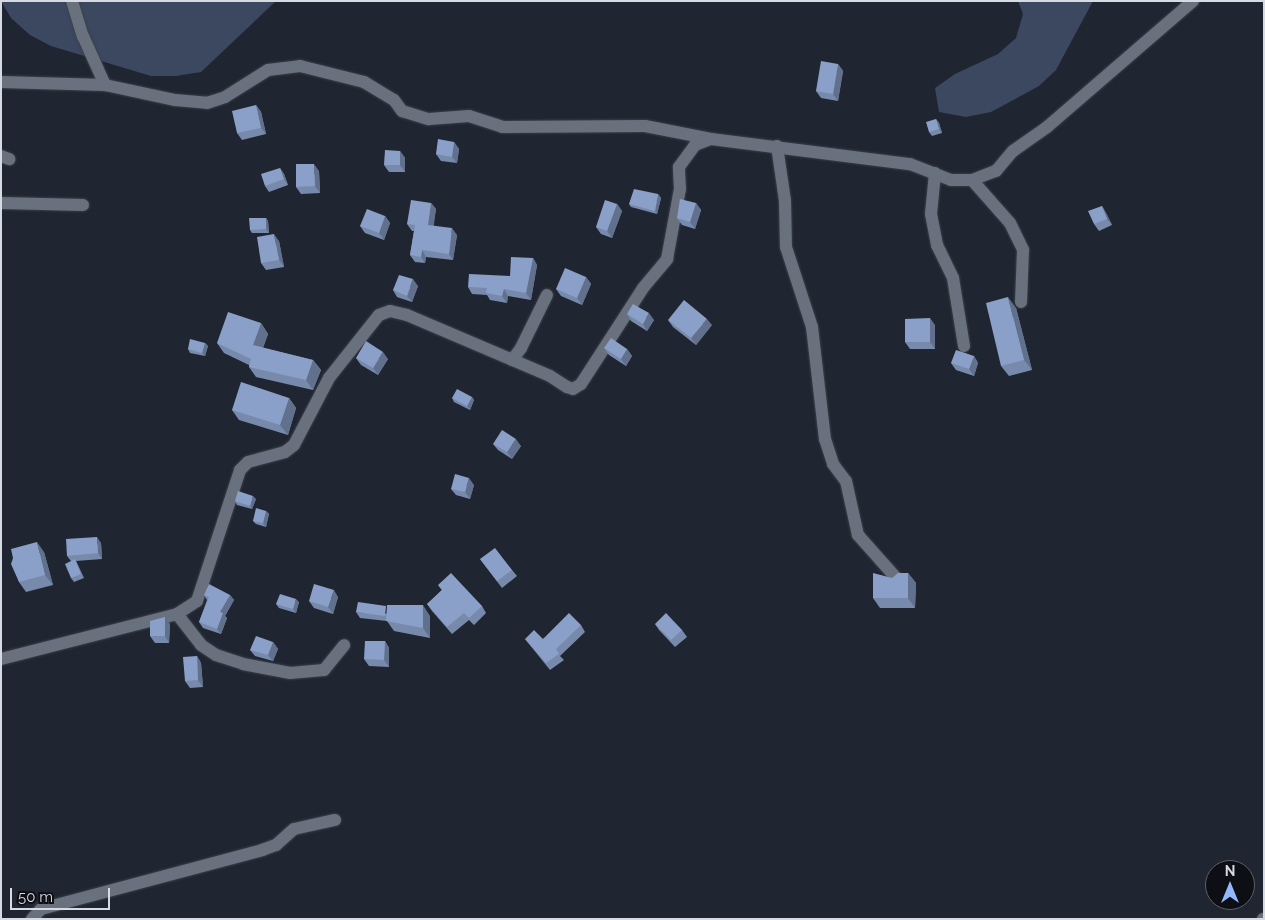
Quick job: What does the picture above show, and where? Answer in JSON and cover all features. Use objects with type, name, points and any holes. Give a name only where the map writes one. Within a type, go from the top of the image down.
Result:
[{"type":"street","points":[[72,1],[82,36],[105,85]]},
{"type":"street","points":[[1,82],[105,85],[166,99],[207,103],[225,97],[268,70],[300,66],[364,82],[394,100],[402,111],[429,120],[469,116],[502,127],[645,126],[711,139],[910,164],[951,180],[972,180],[996,170],[1013,151],[1047,127],[1193,1]]},
{"type":"street","points":[[1,659],[177,614],[197,601],[240,470],[248,462],[285,452],[294,445],[329,378],[379,316],[390,311],[406,315],[550,376],[567,387],[573,389],[581,384],[643,288],[667,259],[680,189],[679,167],[695,145],[711,139]]},
{"type":"street","points":[[777,146],[785,201],[786,247],[812,327],[825,439],[833,464],[846,481],[850,506],[858,535],[898,580]]},
{"type":"street","points":[[935,173],[931,214],[937,245],[953,278],[964,346]]},
{"type":"street","points":[[972,180],[1010,222],[1023,250],[1021,302]]},
{"type":"street","points":[[1,203],[83,205]]},
{"type":"street","points":[[512,360],[521,348],[547,295]]},
{"type":"street","points":[[177,614],[201,645],[216,655],[243,664],[290,673],[324,670],[344,644]]},
{"type":"street","points":[[32,919],[41,909],[262,850],[276,845],[294,829],[335,820]]},
{"type":"shaded area","points":[[1,1],[276,1],[201,72],[176,76],[151,76],[51,46],[30,35],[11,18]]},
{"type":"shaded area","points":[[1018,1],[1093,1],[1056,70],[1039,86],[991,112],[966,117],[939,112],[935,88],[955,74],[998,54],[1016,38],[1023,14]]},
{"type":"building","points":[[821,61],[838,64],[833,94],[816,91]]},
{"type":"building","points":[[256,105],[261,128],[237,133],[232,111]]},
{"type":"building","points":[[936,119],[939,129],[929,132],[926,122]]},
{"type":"building","points":[[438,139],[454,142],[452,157],[436,154]]},
{"type":"building","points":[[385,150],[400,151],[400,165],[384,165]]},
{"type":"building","points":[[296,164],[314,164],[315,186],[296,187]]},
{"type":"building","points":[[280,168],[284,179],[265,186],[261,174]]},
{"type":"building","points":[[634,189],[658,194],[655,211],[629,204]]},
{"type":"building","points":[[680,199],[696,203],[690,222],[677,218]]},
{"type":"building","points":[[411,200],[431,203],[428,225],[452,228],[449,254],[422,250],[421,257],[410,255],[415,225],[407,224]]},
{"type":"building","points":[[605,200],[617,204],[607,231],[596,227]]},
{"type":"building","points":[[1102,206],[1107,219],[1094,224],[1088,211]]},
{"type":"building","points":[[367,209],[385,216],[379,233],[360,226]]},
{"type":"building","points":[[249,218],[266,218],[266,229],[250,230]]},
{"type":"building","points":[[274,234],[279,260],[261,263],[257,237]]},
{"type":"building","points":[[511,257],[533,258],[526,293],[504,289],[502,296],[486,293],[487,288],[468,287],[469,274],[510,276]]},
{"type":"building","points":[[565,268],[586,277],[577,298],[556,289]]},
{"type":"building","points":[[399,275],[413,279],[407,296],[393,290]]},
{"type":"building","points":[[1008,297],[1024,360],[1001,366],[986,303]]},
{"type":"building","points":[[684,300],[707,319],[691,338],[668,320]]},
{"type":"building","points":[[633,304],[649,313],[643,324],[627,314]]},
{"type":"building","points":[[228,312],[261,323],[253,345],[313,360],[306,380],[249,367],[251,359],[217,343]]},
{"type":"building","points":[[930,318],[930,342],[905,342],[905,319]]},
{"type":"building","points":[[611,338],[627,349],[621,359],[604,348]]},
{"type":"building","points":[[190,339],[205,343],[202,353],[188,349]]},
{"type":"building","points":[[366,341],[383,352],[373,368],[356,358]]},
{"type":"building","points":[[956,350],[974,356],[969,369],[951,363]]},
{"type":"building","points":[[241,382],[289,398],[280,425],[232,410]]},
{"type":"building","points":[[457,389],[472,397],[467,406],[452,398]]},
{"type":"building","points":[[502,430],[516,439],[507,452],[493,444]]},
{"type":"building","points":[[455,474],[469,478],[465,492],[451,489]]},
{"type":"building","points":[[238,491],[253,496],[250,506],[235,501]]},
{"type":"building","points":[[256,508],[266,511],[263,523],[253,521]]},
{"type":"building","points":[[97,537],[98,553],[67,556],[66,539]]},
{"type":"building","points":[[37,542],[45,575],[19,582],[11,564],[13,558],[11,549]]},
{"type":"building","points":[[495,548],[512,570],[497,581],[480,559]]},
{"type":"building","points":[[75,559],[81,574],[71,578],[65,564]]},
{"type":"building","points":[[451,573],[482,606],[469,618],[464,613],[447,627],[427,604],[442,590],[438,585]]},
{"type":"building","points":[[873,573],[892,578],[898,573],[908,573],[908,598],[873,598]]},
{"type":"building","points":[[209,584],[230,595],[220,612],[223,613],[217,629],[199,622],[209,597],[204,595]]},
{"type":"building","points":[[314,584],[334,590],[328,607],[309,601]]},
{"type":"building","points":[[280,594],[296,599],[293,609],[276,604]]},
{"type":"building","points":[[358,602],[386,606],[385,616],[356,612]]},
{"type":"building","points":[[387,605],[423,605],[423,628],[386,621]]},
{"type":"building","points":[[569,613],[581,625],[556,649],[559,654],[546,663],[525,639],[534,630],[543,639]]},
{"type":"building","points":[[666,613],[682,630],[671,640],[655,624]]},
{"type":"building","points":[[165,617],[165,636],[150,636],[150,621]]},
{"type":"building","points":[[256,636],[273,642],[268,655],[250,650]]},
{"type":"building","points":[[365,641],[385,641],[384,660],[364,659]]},
{"type":"building","points":[[197,656],[198,680],[185,681],[183,657]]}]
